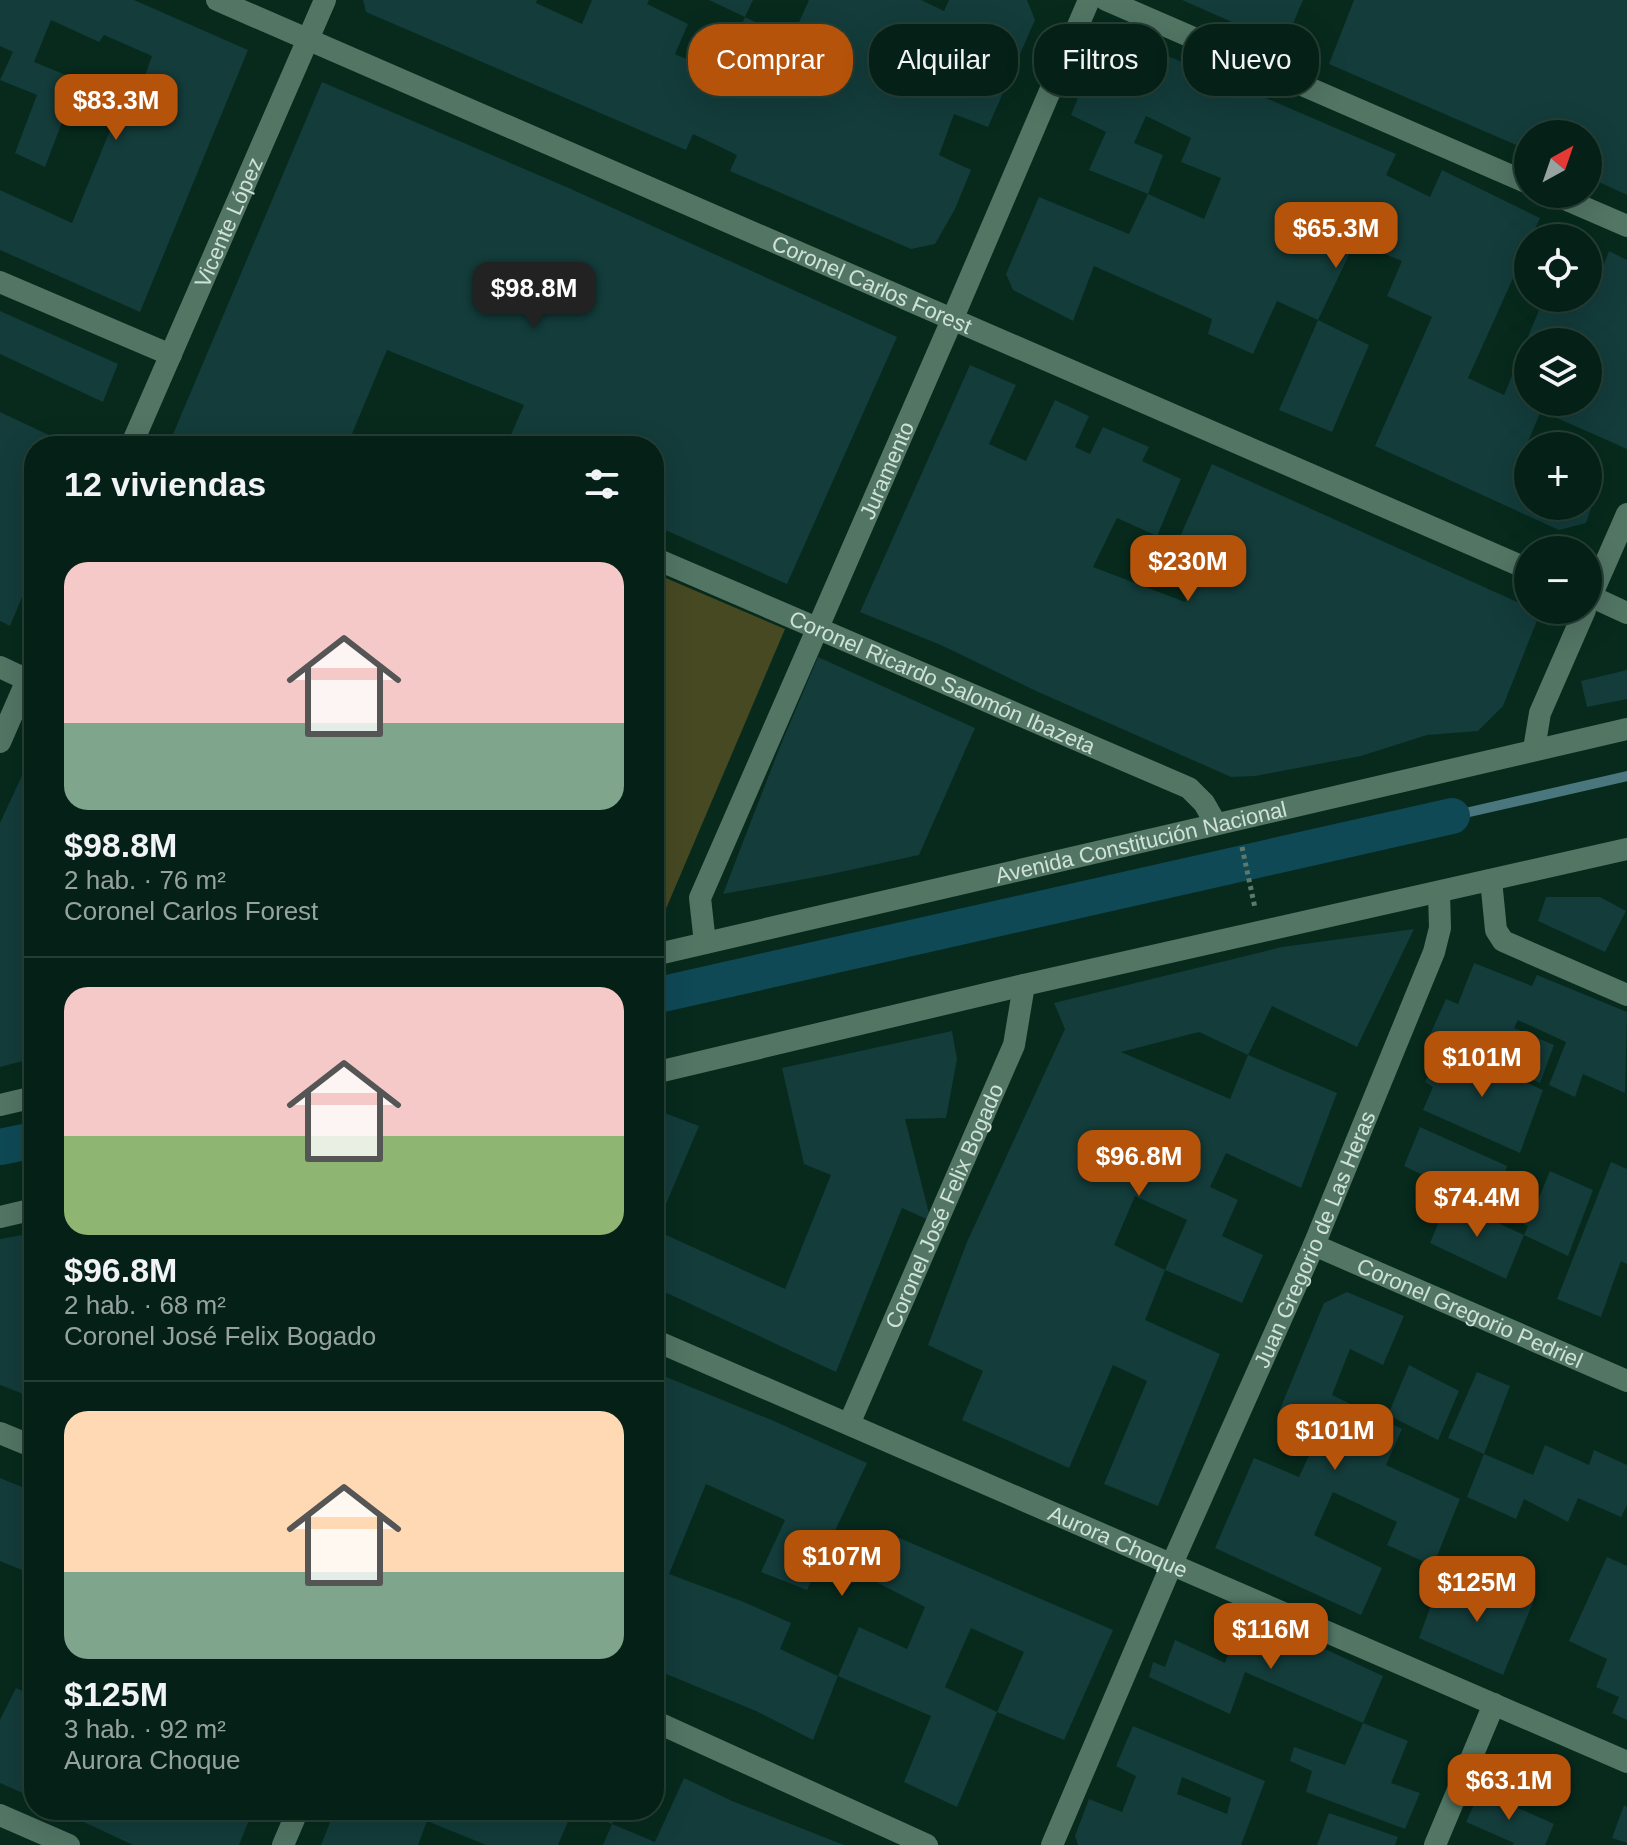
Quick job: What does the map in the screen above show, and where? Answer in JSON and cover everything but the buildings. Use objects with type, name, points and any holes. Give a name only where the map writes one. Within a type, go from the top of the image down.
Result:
[{"type":"street","name":"Coronel Carlos Forest","points":[[217,0],[1514,563]]},
{"type":"street","name":"Vicente López","points":[[135,436],[325,0]]},
{"type":"street","name":"Juramento","points":[[705,943],[700,898],[1089,0]]},
{"type":"street","points":[[1106,0],[1514,177]]},
{"type":"street","points":[[1585,208],[1627,226]]},
{"type":"street","points":[[0,282],[171,355]]},
{"type":"street","points":[[1602,570],[1627,514]]},
{"type":"street","name":"Coronel Ricardo Salomón Ibazeta","points":[[664,562],[1189,788],[1204,803],[1216,824]]},
{"type":"street","points":[[1602,605],[1627,613]]},
{"type":"street","points":[[1534,749],[1540,713],[1578,624]]},
{"type":"street","points":[[0,667],[24,673]]},
{"type":"street","points":[[0,742],[24,692]]},
{"type":"street","name":"Avenida Constitución Nacional","points":[[664,953],[1627,729]]},
{"type":"street","points":[[664,1071],[1024,985],[1627,849]]},
{"type":"street","points":[[1491,880],[1496,930],[1503,941],[1627,995]]},
{"type":"street","name":"Juan Gregorio de Las Heras","points":[[1052,1845],[1171,1566],[1314,1245],[1434,952],[1440,928],[1439,892]]},
{"type":"street","name":"Coronel José Felix Bogado","points":[[849,1424],[1014,1045],[1024,985]]},
{"type":"street","points":[[0,1105],[24,1099]]},
{"type":"street","points":[[0,1217],[24,1211]]},
{"type":"street","name":"Coronel Gregorio Pedriel","points":[[1314,1245],[1627,1381]]},
{"type":"street","name":"Aurora Choque","points":[[664,1344],[1627,1762]]},
{"type":"street","points":[[0,1433],[24,1443]]},
{"type":"street","points":[[1435,1845],[1494,1704]]},
{"type":"street","points":[[664,1726],[927,1845]]},
{"type":"street","points":[[0,1815],[69,1845]]},
{"type":"street","points":[[283,1845],[294,1820]]},
{"type":"path","points":[[1241,844],[1255,908]]},
{"type":"green space","points":[[664,577],[785,629],[664,914]]},
{"type":"waterway","points":[[1452,816],[1627,776]]},
{"type":"waterway","points":[[664,994],[1452,816]]},
{"type":"waterway","points":[[0,1147],[24,1142]]}]
